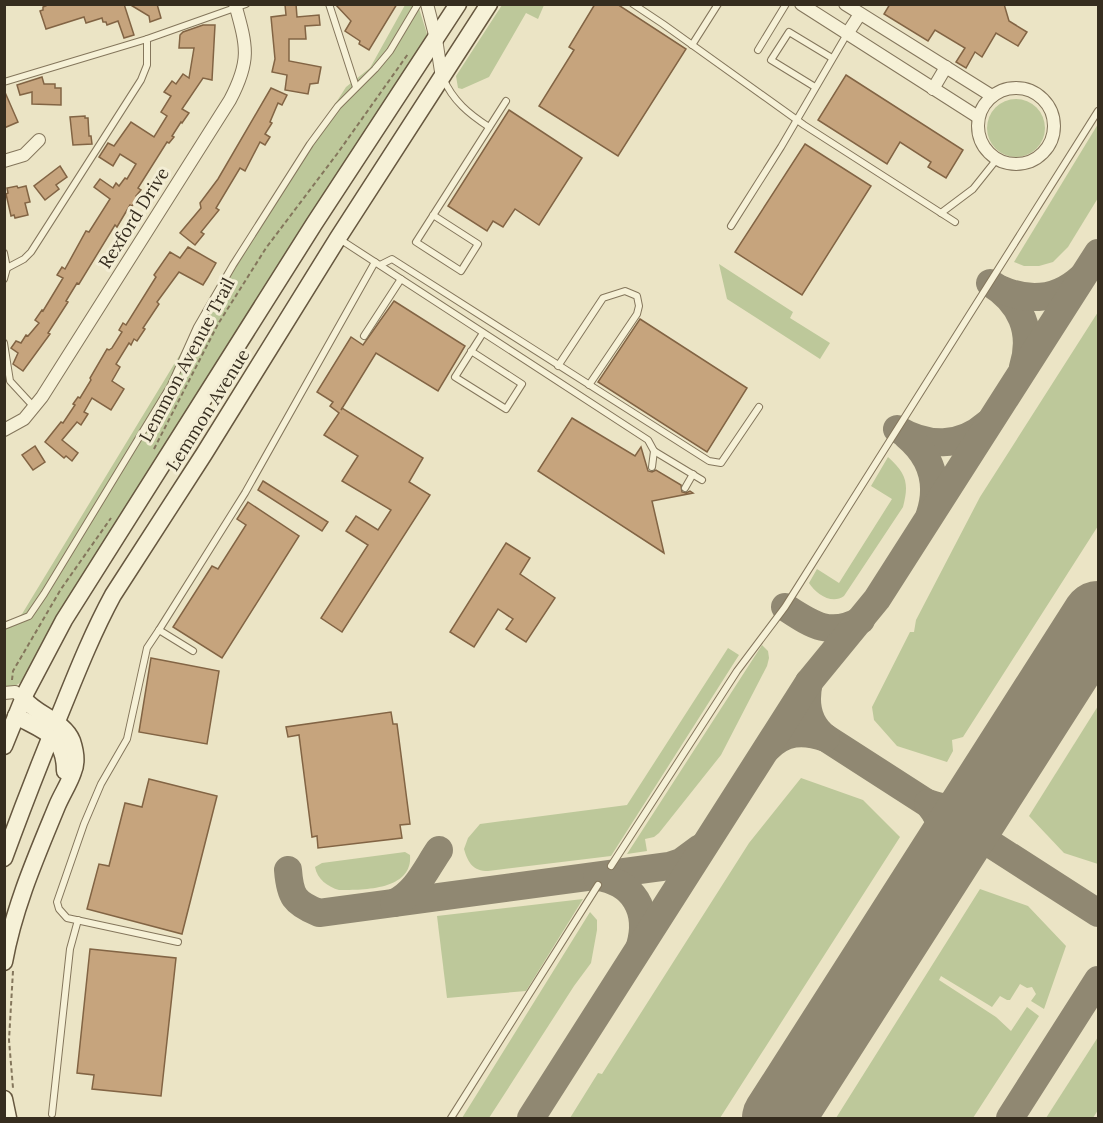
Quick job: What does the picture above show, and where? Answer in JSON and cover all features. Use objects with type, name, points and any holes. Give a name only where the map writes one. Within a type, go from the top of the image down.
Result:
[{"type":"main road","name":"Lemmon Avenue","points":[[4,746],[10,712],[24,699],[64,620],[314,224],[458,4]]},
{"type":"main road","name":"Lemmon Avenue","points":[[4,858],[54,729],[102,615],[113,595],[489,4]]},
{"type":"main road","points":[[314,224],[338,238]]},
{"type":"main road","points":[[24,699],[54,729]]},
{"type":"main road","points":[[9,965],[22,893],[73,772],[75,753],[71,740],[54,729],[10,712]]},
{"type":"main road","points":[[34,778],[51,772],[58,775],[64,790]]},
{"type":"main road","points":[[8,1119],[9,1096]]},
{"type":"street","points":[[427,4],[436,39],[442,78]]},
{"type":"street","points":[[801,4],[978,117]]},
{"type":"street","points":[[845,4],[992,96]]},
{"type":"street","name":"Rexford Drive","points":[[4,430],[13,427],[34,408],[224,110],[242,77],[246,54],[239,6]]},
{"type":"street","points":[[847,34],[860,14]]},
{"type":"street","points":[[933,88],[946,67]]},
{"type":"street","points":[[1015,88],[1040,96],[1048,106],[1053,120],[1051,141],[1046,150],[1037,158],[1027,163],[1014,165],[991,156],[980,139],[978,117],[992,96],[1003,90],[1015,88]]},
{"type":"street","points":[[4,161],[24,155],[39,140]]},
{"type":"street","points":[[9,689],[24,699]]},
{"type":"lane","points":[[329,4],[356,87]]},
{"type":"lane","points":[[4,626],[29,616],[44,594],[171,385],[197,327],[233,265],[310,144],[338,105],[390,51],[418,4]]},
{"type":"lane","points":[[633,4],[796,119],[955,222]]},
{"type":"lane","points":[[692,45],[718,4]]},
{"type":"lane","points":[[758,50],[786,4]]},
{"type":"lane","points":[[4,82],[147,39],[239,6]]},
{"type":"lane","points":[[815,87],[771,60],[789,32],[832,58]]},
{"type":"lane","points":[[731,226],[781,147],[847,34]]},
{"type":"lane","points":[[7,268],[24,259],[31,252],[141,80],[147,65],[147,39]]},
{"type":"lane","points":[[442,78],[450,94],[470,115],[489,128]]},
{"type":"lane","points":[[433,215],[478,244],[461,271],[416,242],[433,215],[489,128],[506,100]]},
{"type":"lane","points":[[611,866],[737,671],[785,607],[1098,111]]},
{"type":"lane","points":[[941,213],[973,189],[997,159]]},
{"type":"lane","points":[[338,238],[648,440],[654,451],[702,480]]},
{"type":"lane","points":[[4,253],[7,268],[4,279]]},
{"type":"lane","points":[[178,942],[67,918],[59,909],[57,902],[101,783],[127,739],[147,648],[245,493],[377,264],[392,259],[709,461],[721,463],[759,407]]},
{"type":"lane","points":[[364,336],[400,279]]},
{"type":"lane","points":[[558,366],[603,298],[625,291],[637,296],[639,306],[637,314],[589,385]]},
{"type":"lane","points":[[471,351],[522,384],[506,409],[455,377],[471,351],[483,333]]},
{"type":"lane","points":[[4,343],[10,381],[34,408]]},
{"type":"lane","points":[[652,467],[654,451]]},
{"type":"lane","points":[[685,488],[693,474]]},
{"type":"lane","points":[[159,630],[193,651]]},
{"type":"lane","points":[[451,1119],[598,885]]},
{"type":"lane","points":[[52,1113],[70,949],[78,921]]},
{"type":"path","name":"Lemmon Avenue Trail","points":[[151,456],[218,324],[266,248],[409,53]]},
{"type":"path","points":[[9,689],[13,671],[61,589],[113,515]]},
{"type":"path","points":[[9,965],[9,1096]]},
{"type":"green space","points":[[405,5],[418,5],[427,34],[424,40],[97,553],[21,682],[5,689],[5,626],[22,614],[271,205],[346,87],[370,68]]},
{"type":"green space","points":[[502,5],[544,5],[538,19],[526,13],[489,77],[462,89],[458,88],[456,76]]},
{"type":"green space","points":[[1016,99],[1032,104],[1040,112],[1045,128],[1040,144],[1032,152],[1016,157],[1000,152],[992,144],[987,128],[992,112],[1000,104]]},
{"type":"green space","points":[[1098,124],[1098,198],[1068,247],[1053,262],[1039,266],[1024,266],[1014,262]]},
{"type":"green space","points":[[719,264],[793,312],[790,318],[830,343],[820,359],[727,299]]},
{"type":"green space","points":[[1098,312],[1098,526],[963,737],[952,740],[953,751],[947,762],[897,746],[874,720],[872,707],[910,632],[914,632],[916,620],[980,497]]},
{"type":"green space","points":[[888,457],[903,474],[905,480],[906,492],[903,507],[844,596],[829,599],[816,591],[809,583],[817,569],[839,583],[892,499],[871,486]]},
{"type":"green space","points":[[762,645],[768,651],[767,666],[721,755],[659,833],[645,839],[647,851],[627,854]]},
{"type":"green space","points":[[728,648],[739,655],[611,856],[488,871],[478,870],[472,865],[464,849],[468,838],[480,824],[627,805]]},
{"type":"green space","points":[[1098,706],[1098,864],[1064,853],[1029,816]]},
{"type":"green space","points":[[801,778],[863,800],[900,837],[720,1118],[570,1118],[598,1073],[602,1074],[749,843]]},
{"type":"green space","points":[[405,852],[410,855],[409,867],[404,875],[385,886],[373,888],[335,889],[321,879],[315,867],[322,863]]},
{"type":"green space","points":[[980,889],[1028,906],[1066,946],[1044,1009],[1031,1001],[1036,994],[1032,987],[1027,988],[1020,984],[1010,1000],[1000,996],[992,1007],[941,976],[939,980],[996,1017],[1011,1031],[1027,1007],[1039,1016],[973,1118],[836,1118]]},
{"type":"green space","points":[[583,899],[526,991],[447,998],[437,916]]},
{"type":"green space","points":[[590,912],[597,920],[591,963],[489,1118],[462,1118]]},
{"type":"green space","points":[[1098,1037],[1098,1110],[1093,1118],[1046,1118]]},
{"type":"building","points":[[50,4],[124,4],[134,35],[124,38],[118,21],[107,25],[102,18],[86,23],[84,17],[46,29],[40,11]]},
{"type":"building","points":[[129,4],[157,4],[161,18],[150,22],[149,16]]},
{"type":"building","points":[[296,4],[297,17],[319,15],[320,25],[305,26],[306,39],[289,39],[289,61],[321,67],[318,83],[310,84],[308,94],[285,90],[287,75],[272,72],[275,59],[271,17],[286,15],[285,5]]},
{"type":"building","points":[[335,4],[397,4],[369,50],[345,31],[351,21]]},
{"type":"building","points":[[595,4],[617,4],[686,49],[618,156],[539,106],[574,50],[569,47]]},
{"type":"building","points":[[890,4],[1004,4],[1009,21],[1027,32],[1018,46],[996,33],[982,57],[975,52],[966,68],[956,62],[965,48],[935,30],[928,41],[884,14]]},
{"type":"building","points":[[203,25],[215,25],[212,80],[203,78],[182,109],[189,113],[172,136],[174,137],[169,143],[167,142],[138,188],[141,190],[136,196],[138,198],[132,206],[130,205],[117,227],[115,225],[66,301],[68,302],[48,333],[50,334],[23,371],[13,364],[18,353],[11,348],[16,341],[21,343],[39,323],[35,320],[63,278],[57,275],[62,267],[65,269],[86,231],[89,232],[110,199],[94,187],[100,179],[113,188],[116,183],[119,186],[125,178],[127,179],[136,164],[120,154],[113,166],[99,157],[108,143],[114,146],[131,122],[154,137],[167,116],[161,112],[171,96],[164,92],[172,81],[176,84],[183,74],[189,78],[194,48],[179,48],[180,35]]},
{"type":"building","points":[[846,75],[963,150],[946,178],[928,167],[931,162],[900,142],[887,164],[818,120]]},
{"type":"building","points":[[42,77],[44,84],[55,84],[55,88],[61,88],[61,105],[32,104],[32,92],[20,95],[17,85]]},
{"type":"building","points":[[271,88],[287,95],[282,105],[278,103],[270,122],[272,123],[265,134],[270,137],[265,145],[260,142],[245,171],[240,168],[216,208],[219,210],[201,232],[204,234],[195,245],[180,233],[201,208],[200,203],[218,179]]},
{"type":"building","points":[[4,90],[18,122],[4,128]]},
{"type":"building","points":[[509,110],[582,158],[539,225],[515,209],[503,227],[493,221],[487,231],[448,206]]},
{"type":"building","points":[[85,116],[88,118],[92,144],[73,145],[70,117]]},
{"type":"building","points":[[805,144],[871,186],[802,295],[735,252]]},
{"type":"building","points":[[60,166],[67,177],[56,185],[59,189],[45,200],[34,186]]},
{"type":"building","points":[[17,186],[18,188],[26,186],[30,202],[25,203],[28,215],[15,218],[14,215],[11,216],[6,194],[8,193],[7,188]]},
{"type":"building","points":[[188,247],[216,263],[208,277],[203,285],[179,272],[157,302],[159,304],[137,341],[134,339],[131,345],[129,343],[116,364],[120,367],[112,381],[124,389],[111,410],[92,398],[84,412],[88,414],[81,425],[77,422],[62,440],[78,453],[72,461],[66,456],[64,458],[45,442],[61,422],[63,423],[75,405],[73,404],[78,397],[80,398],[107,349],[112,348],[122,332],[119,330],[123,323],[126,325],[156,277],[154,275],[170,252],[180,258]]},
{"type":"building","points":[[394,301],[465,346],[438,391],[376,353],[342,408],[423,458],[409,482],[430,495],[342,632],[321,618],[368,545],[346,531],[356,516],[378,530],[391,510],[342,481],[358,456],[324,435],[339,413],[330,406],[333,402],[317,392],[351,337],[363,345]]},
{"type":"building","points":[[640,319],[747,388],[707,452],[598,382]]},
{"type":"building","points":[[572,418],[635,456],[641,447],[648,471],[656,470],[681,485],[682,492],[693,493],[652,501],[664,553],[538,471]]},
{"type":"building","points":[[35,446],[45,462],[33,470],[22,455]]},
{"type":"building","points":[[263,481],[328,522],[322,531],[258,490]]},
{"type":"building","points":[[248,502],[299,536],[222,658],[173,627],[212,566],[218,569],[246,525],[237,519]]},
{"type":"building","points":[[506,543],[530,558],[520,574],[555,598],[526,642],[506,629],[513,619],[498,609],[474,647],[450,632]]},
{"type":"building","points":[[151,658],[219,671],[207,744],[139,732]]},
{"type":"building","points":[[391,712],[393,724],[397,724],[410,824],[400,825],[402,838],[318,848],[317,836],[312,837],[299,735],[288,737],[286,727]]},
{"type":"building","points":[[149,779],[217,796],[182,934],[87,909],[99,864],[109,866],[125,803],[142,807]]},
{"type":"building","points":[[90,949],[176,958],[161,1096],[92,1089],[94,1075],[77,1073]]},
{"type":"taxiway","points":[[531,1118],[809,682],[877,599],[1098,253]]},
{"type":"taxiway","points":[[1000,289],[1022,296],[1042,297],[1062,291],[1081,278]]},
{"type":"taxiway","points":[[990,283],[1010,299],[1022,319],[1027,342],[1023,367]]},
{"type":"taxiway","points":[[897,429],[920,439],[943,442],[966,437],[987,424]]},
{"type":"taxiway","points":[[907,436],[923,453],[932,471],[934,492],[930,514]]},
{"type":"taxiway","points":[[785,607],[821,627],[840,628],[861,620]]},
{"type":"taxiway","points":[[767,749],[780,739],[794,734],[802,733],[826,738],[815,726],[808,713],[809,682]]},
{"type":"taxiway","points":[[911,903],[935,866],[944,843],[943,831],[938,818],[928,803],[953,807],[965,805],[977,799],[1020,732]]},
{"type":"taxiway","points":[[826,738],[1098,913]]},
{"type":"taxiway","points":[[288,870],[290,886],[295,898],[304,906],[319,913],[669,866],[681,862],[700,848]]},
{"type":"taxiway","points":[[394,903],[402,899],[414,887],[439,850]]},
{"type":"taxiway","points":[[597,877],[621,885],[636,900],[643,921],[640,946]]},
{"type":"taxiway","points":[[1010,1118],[1098,980]]},
{"type":"runway","points":[[778,1118],[1098,617]]}]
